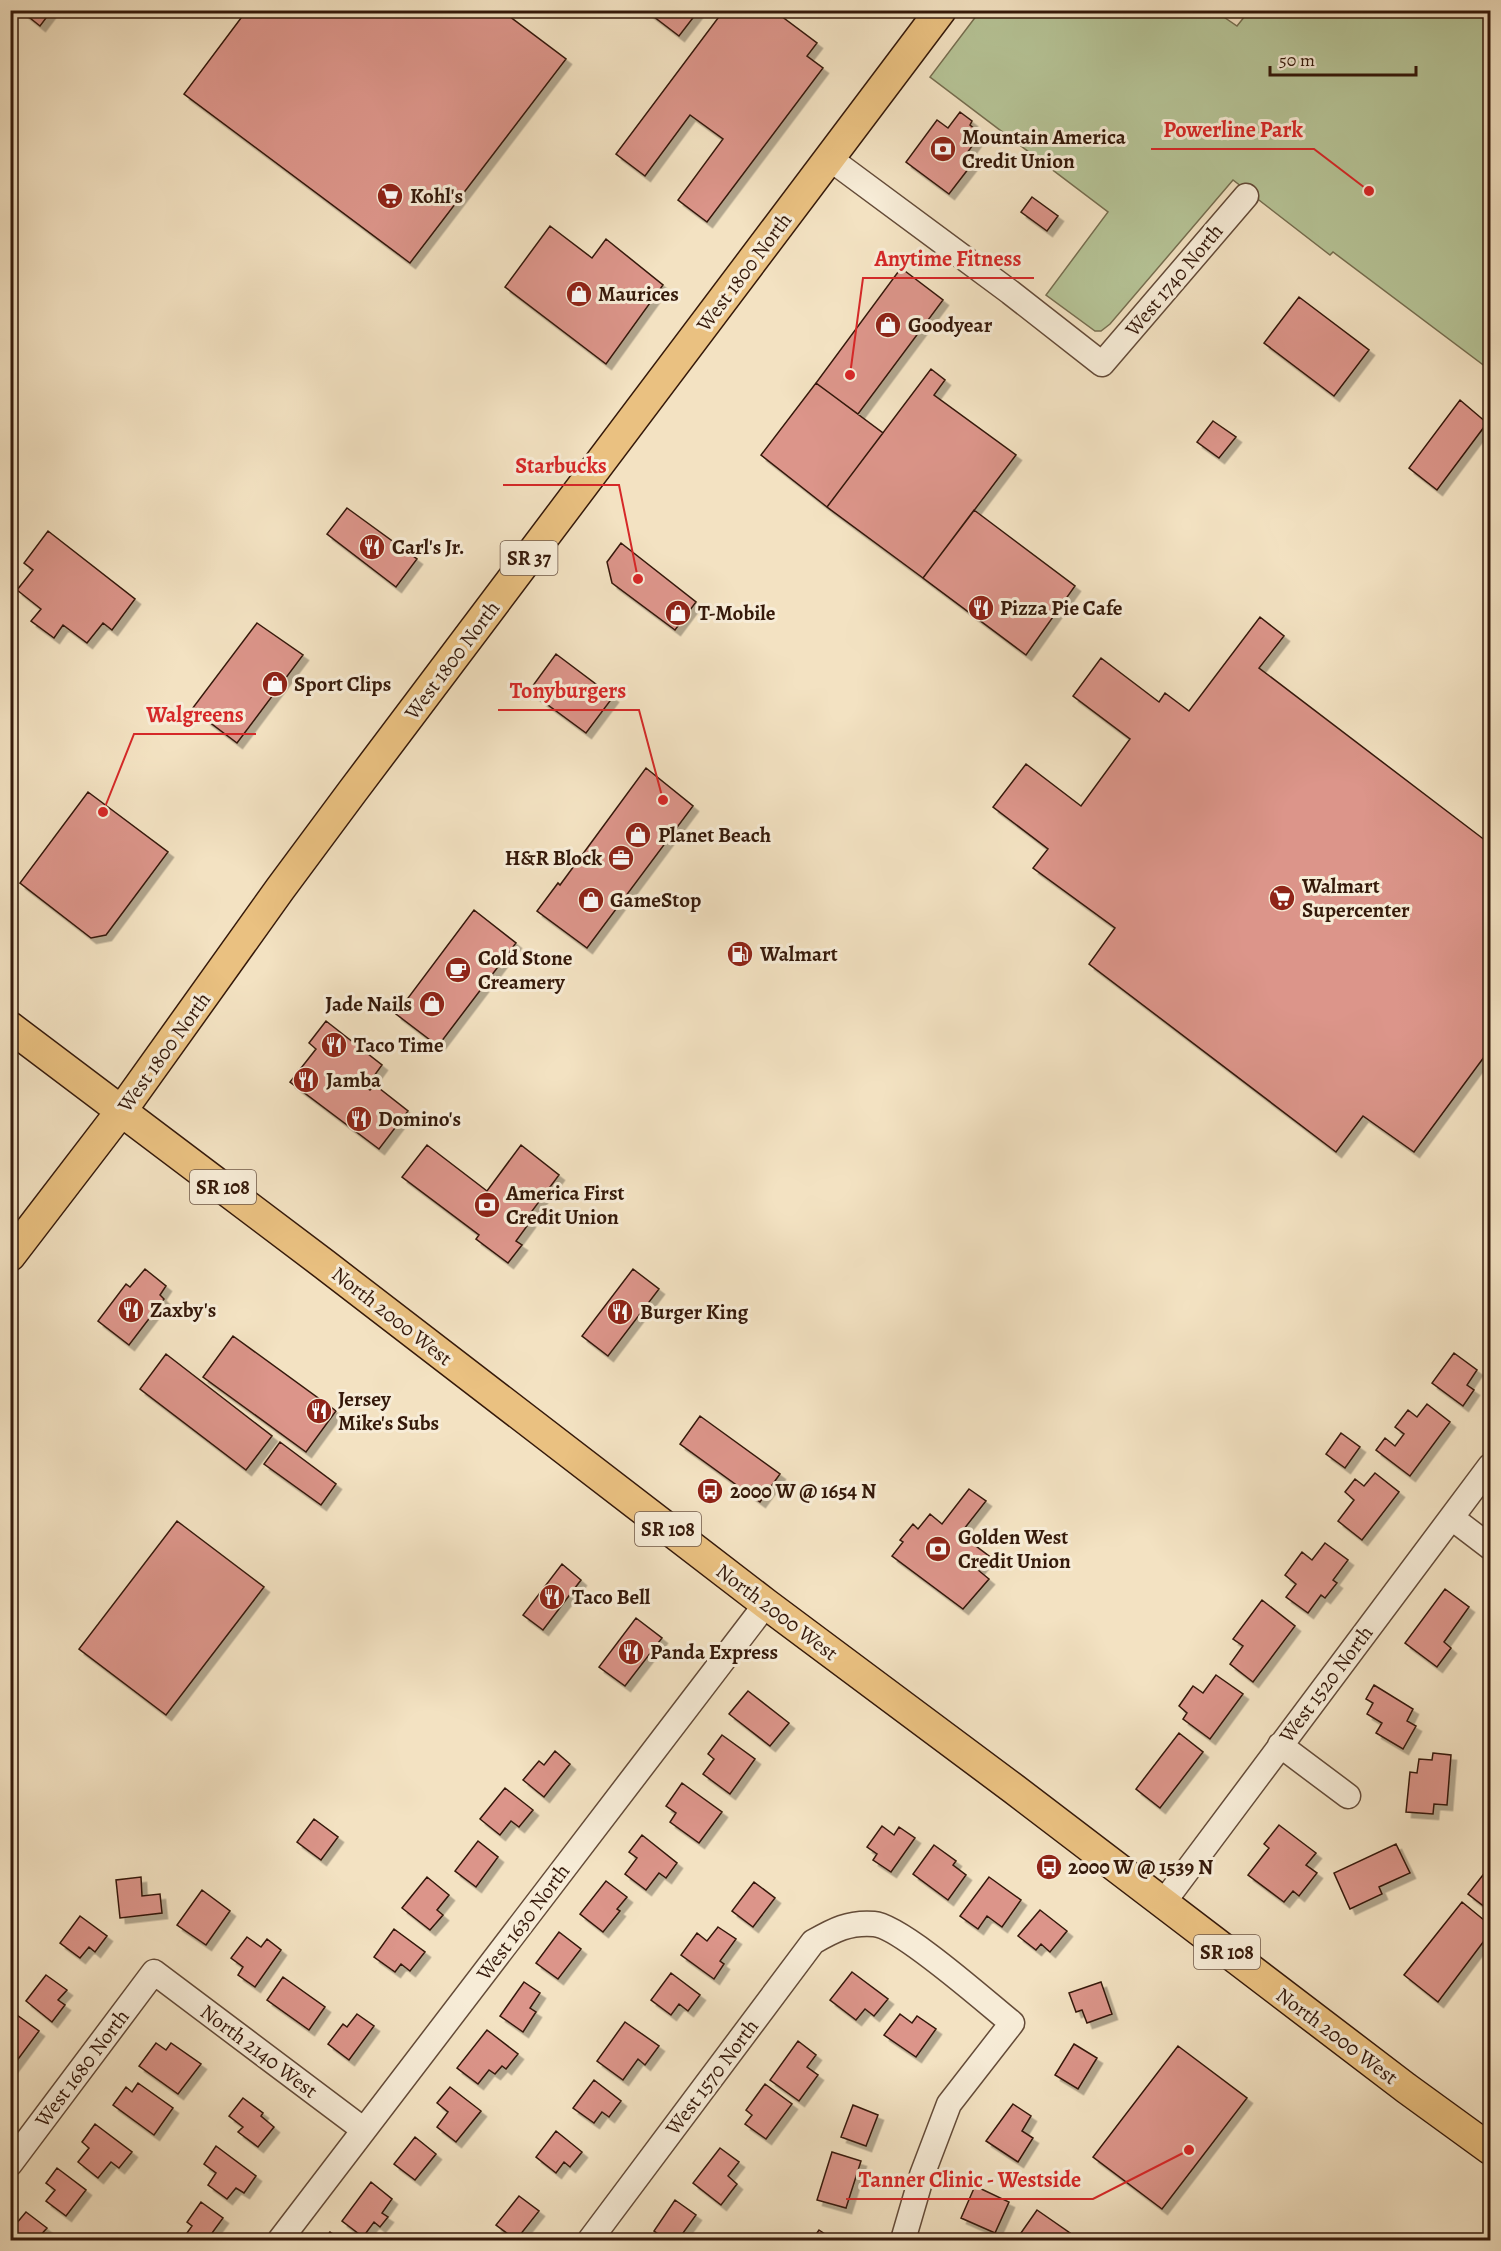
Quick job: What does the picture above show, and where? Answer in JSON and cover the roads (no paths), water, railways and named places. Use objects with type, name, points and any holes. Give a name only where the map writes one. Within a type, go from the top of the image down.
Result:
[{"type":"main road","name":"West 1800 North","points":[[10,1256],[122,1110],[286,880],[941,10]]},
{"type":"main road","name":"North 2000 West","points":[[10,1027],[122,1110],[766,1604],[1491,2150]]},
{"type":"street","name":"West 1740 North","points":[[829,158],[1010,292],[1102,364],[1246,196]]},
{"type":"street","name":"West 1520 North","points":[[1163,1903],[1491,1466]]},
{"type":"street","points":[[1452,1518],[1491,1547]]},
{"type":"street","name":"West 1630 North","points":[[280,2241],[766,1604]]},
{"type":"street","points":[[1280,1745],[1348,1796]]},
{"type":"street","name":"West 1570 North","points":[[590,2241],[813,1942],[844,1925],[876,1924],[908,1940],[1012,2024],[949,2104],[922,2175],[903,2241]]},
{"type":"street","name":"North 2140 West","points":[[154,1972],[364,2130]]},
{"type":"street","name":"West 1680 North","points":[[10,2164],[154,1972]]},
{"type":"place","name":"Mountain America Credit Union","points":[[943,149]]},
{"type":"place","name":"Powerline Park","points":[[1369,191]]},
{"type":"place","name":"Kohl's","points":[[390,196]]},
{"type":"place","name":"Maurices","points":[[579,294]]},
{"type":"place","name":"Goodyear","points":[[888,325]]},
{"type":"place","name":"Anytime Fitness","points":[[850,375]]},
{"type":"place","name":"Carl's Jr.","points":[[372,547]]},
{"type":"place","name":"Starbucks","points":[[638,579]]},
{"type":"place","name":"Pizza Pie Cafe","points":[[981,608]]},
{"type":"place","name":"T-Mobile","points":[[678,613]]},
{"type":"place","name":"Sport Clips","points":[[275,684]]},
{"type":"place","name":"Tonyburgers","points":[[663,800]]},
{"type":"place","name":"Walgreens","points":[[103,812]]},
{"type":"place","name":"Planet Beach","points":[[638,835]]},
{"type":"place","name":"H&R Block","points":[[621,858]]},
{"type":"place","name":"Walmart Supercenter","points":[[1282,898]]},
{"type":"place","name":"GameStop","points":[[591,900]]},
{"type":"place","name":"Walmart","points":[[740,954]]},
{"type":"place","name":"Cold Stone Creamery","points":[[458,970]]},
{"type":"place","name":"Jade Nails","points":[[432,1004]]},
{"type":"place","name":"Taco Time","points":[[334,1045]]},
{"type":"place","name":"Jamba","points":[[306,1080]]},
{"type":"place","name":"Domino's","points":[[359,1119]]},
{"type":"place","name":"America First Credit Union","points":[[487,1205]]},
{"type":"place","name":"Zaxby's","points":[[131,1310]]},
{"type":"place","name":"Burger King","points":[[620,1312]]},
{"type":"place","name":"Jersey Mike's Subs","points":[[319,1411]]},
{"type":"place","name":"2000 W @ 1654 N","points":[[710,1491]]},
{"type":"place","name":"Golden West Credit Union","points":[[938,1549]]},
{"type":"place","name":"Taco Bell","points":[[552,1597]]},
{"type":"place","name":"Panda Express","points":[[631,1652]]},
{"type":"place","name":"2000 W @ 1539 N","points":[[1049,1867]]},
{"type":"place","name":"Tanner Clinic - Westside","points":[[1189,2150]]}]
